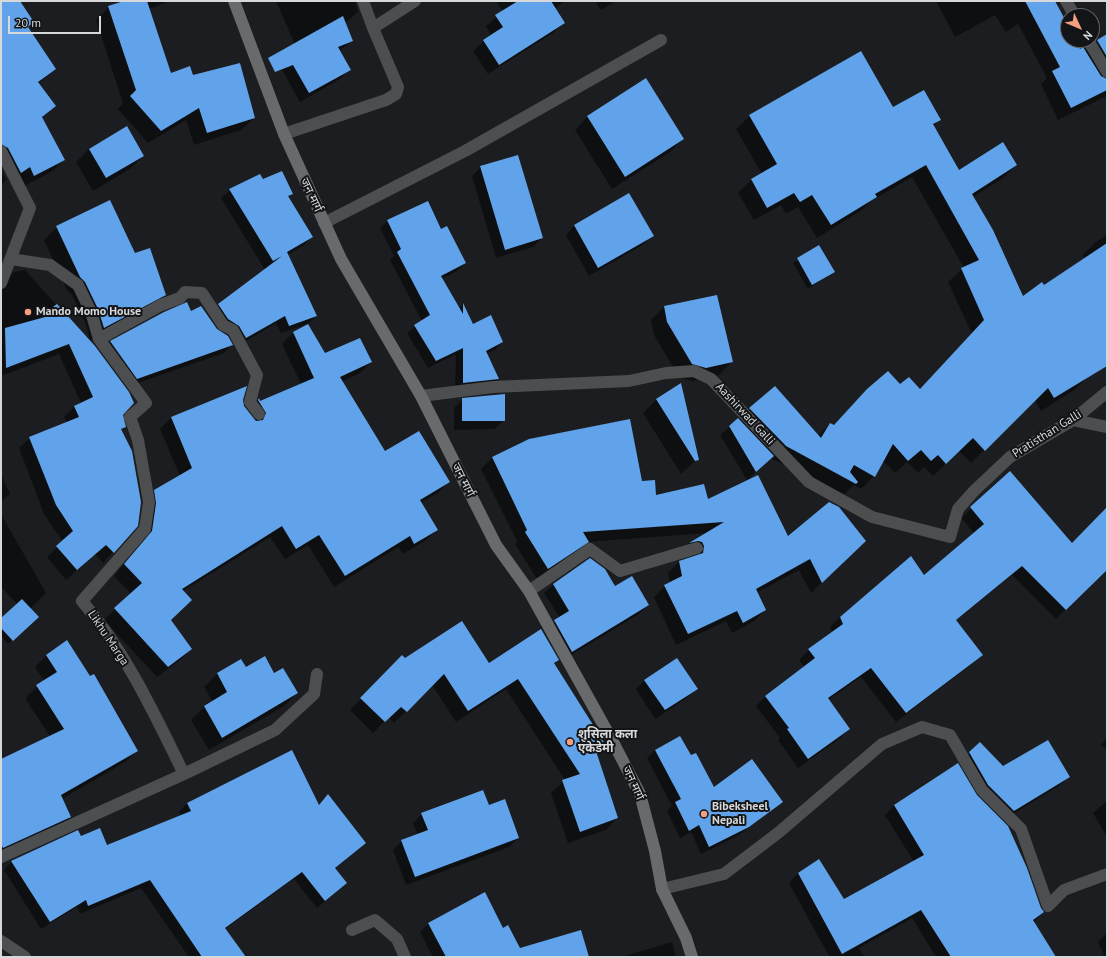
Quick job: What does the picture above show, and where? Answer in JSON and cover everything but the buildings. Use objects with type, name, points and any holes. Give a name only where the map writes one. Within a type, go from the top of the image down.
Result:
[{"type":"street","name":"जन मार्ग","points":[[234,1],[284,134],[341,259],[421,396],[496,545],[529,591],[613,742],[640,794],[655,851],[662,889],[686,938],[692,957]]},
{"type":"street","points":[[284,134],[386,100],[396,94],[398,87],[372,28],[363,1]]},
{"type":"street","points":[[372,28],[415,1]]},
{"type":"street","points":[[324,224],[464,151],[661,40]]},
{"type":"street","points":[[1093,48],[1107,72]]},
{"type":"street","points":[[1,151],[30,208],[1,283]]},
{"type":"street","points":[[11,259],[50,265],[78,284],[91,312],[99,339],[160,305],[180,298],[185,292],[202,293],[223,325],[233,330],[257,375],[250,402],[259,414]]},
{"type":"street","name":"Likhu Marga","points":[[99,339],[146,403],[130,417],[138,440],[149,502],[145,530],[82,601],[99,621],[148,700],[184,774]]},
{"type":"street","name":"Aashirwad Galli","points":[[421,396],[493,387],[629,381],[666,373],[694,371],[711,379],[809,482],[872,516],[950,537]]},
{"type":"street","name":"Pratisthan Galli","points":[[950,537],[958,509],[974,491],[1010,457],[1073,420],[1107,392]]},
{"type":"street","points":[[1073,420],[1107,427]]},
{"type":"street","points":[[529,591],[590,549],[620,571],[697,548]]},
{"type":"street","points":[[1,857],[184,774],[275,730],[314,694],[317,674]]},
{"type":"street","points":[[662,889],[724,874],[778,833],[882,744],[922,727],[950,735],[982,790],[1021,829],[1048,906],[1064,890],[1107,874]]},
{"type":"street","points":[[352,930],[375,920],[397,939],[405,957]]},
{"type":"street","points":[[1,941],[25,957]]},
{"type":"place","name":"Mando Momo House","points":[[28,312]]},
{"type":"place","name":"शुसिला कला एकेडेमी","points":[[570,742]]},
{"type":"place","name":"Bibeksheel Nepali","points":[[704,814]]}]
